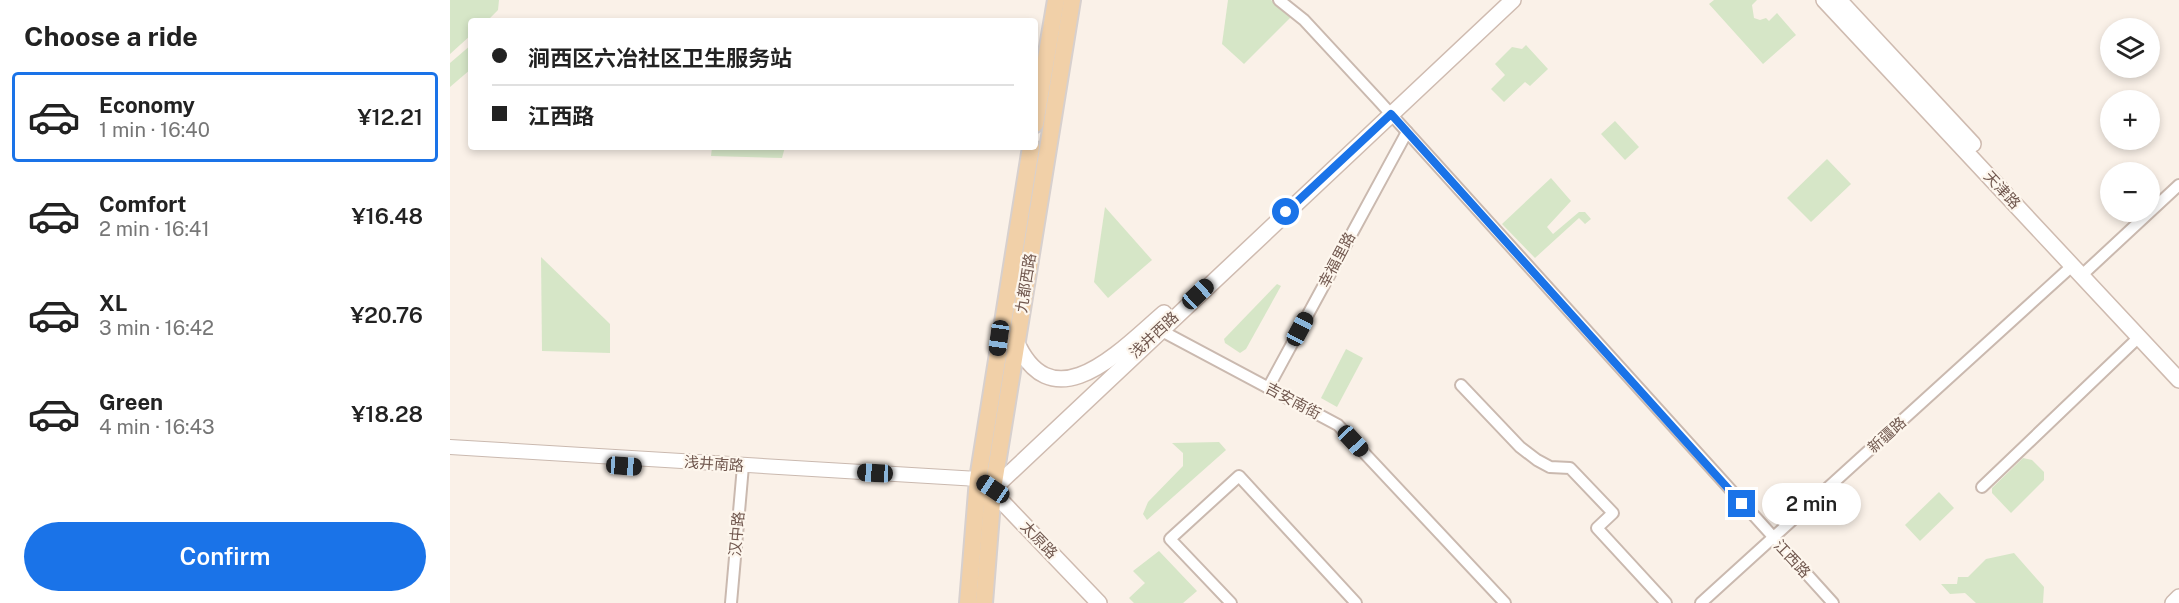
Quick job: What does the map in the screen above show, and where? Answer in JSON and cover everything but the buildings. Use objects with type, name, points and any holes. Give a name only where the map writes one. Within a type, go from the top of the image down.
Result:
[{"type":"main road","points":[[1038,106],[1056,0]]},
{"type":"main road","name":"九都西路","points":[[984,603],[982,485],[1016,341],[1072,0]]},
{"type":"main road","name":"浅井西路","points":[[982,485],[1160,330],[1388,111],[1499,0]]},
{"type":"main road","name":"浅井西路","points":[[1016,341],[1024,356],[1042,375],[1060,379],[1079,377],[1102,366],[1513,0]]},
{"type":"main road","name":"天津路","points":[[1824,0],[2081,270],[2179,366]]},
{"type":"main road","name":"天津路","points":[[1839,0],[2179,380]]},
{"type":"main road","name":"九都西路","points":[[968,603],[982,485],[1031,150]]},
{"type":"main road","name":"太原路","points":[[982,485],[1099,603]]},
{"type":"main road","points":[[2173,603],[2179,597]]},
{"type":"street","name":"江西路","points":[[1279,0],[1304,20],[1388,111],[1833,603]]},
{"type":"street","name":"幸福里路","points":[[1268,388],[1407,132]]},
{"type":"street","name":"新疆路","points":[[1701,603],[2179,186]]},
{"type":"street","name":"吉安南街","points":[[1160,330],[1338,425],[1505,603]]},
{"type":"street","points":[[1982,487],[2139,337]]},
{"type":"street","points":[[1461,385],[1520,447],[1550,467],[1570,468],[1613,513],[1597,528],[1666,603]]},
{"type":"street","name":"浅井南路","points":[[450,447],[742,470]]},
{"type":"street","name":"浅井南路","points":[[450,455],[982,485]]},
{"type":"street","name":"汉中路","points":[[731,603],[742,470]]},
{"type":"street","points":[[1231,603],[1170,539],[1239,476],[1356,603]]},
{"type":"green space","points":[[450,0],[499,0],[498,10],[490,18],[468,18],[468,38],[450,54]]},
{"type":"green space","points":[[1228,0],[1271,0],[1291,17],[1244,64],[1222,44]]},
{"type":"green space","points":[[1714,0],[1757,0],[1752,5],[1754,18],[1760,20],[1766,18],[1769,21],[1777,13],[1796,35],[1763,64],[1709,4]]},
{"type":"green space","points":[[1526,45],[1548,69],[1530,86],[1525,82],[1504,102],[1491,89],[1505,75],[1495,64],[1512,47],[1522,49]]},
{"type":"green space","points":[[468,48],[468,72],[450,87],[450,63]]},
{"type":"green space","points":[[1615,121],[1639,147],[1625,160],[1601,134]]},
{"type":"green space","points":[[712,150],[784,150],[782,158],[711,156]]},
{"type":"green space","points":[[1827,159],[1851,184],[1811,222],[1787,198]]},
{"type":"green space","points":[[1551,178],[1571,201],[1547,227],[1553,234],[1579,212],[1585,212],[1591,219],[1585,224],[1579,218],[1535,258],[1502,224]]},
{"type":"green space","points":[[1105,207],[1152,260],[1108,298],[1094,282]]},
{"type":"green space","points":[[541,257],[610,324],[610,353],[542,351]]},
{"type":"green space","points":[[1277,284],[1281,286],[1246,349],[1240,353],[1225,343],[1224,339]]},
{"type":"green space","points":[[1346,349],[1363,358],[1337,407],[1321,398]]},
{"type":"green space","points":[[1219,442],[1226,450],[1147,520],[1143,514],[1148,502],[1183,466],[1183,453],[1172,443]]},
{"type":"green space","points":[[2023,458],[2032,460],[2044,472],[2044,480],[2011,513],[1992,493],[1992,488]]},
{"type":"green space","points":[[1939,492],[1954,508],[1920,541],[1905,525]]},
{"type":"green space","points":[[1159,551],[1197,591],[1183,603],[1134,603],[1129,598],[1145,583],[1133,571]]},
{"type":"green space","points":[[2014,553],[2044,587],[2043,603],[1976,603],[1965,593],[1950,594],[1941,584],[1957,584],[1958,577],[1968,577],[1986,559]]},
{"type":"route","points":[[1286,212],[1391,114],[1742,504]]}]
